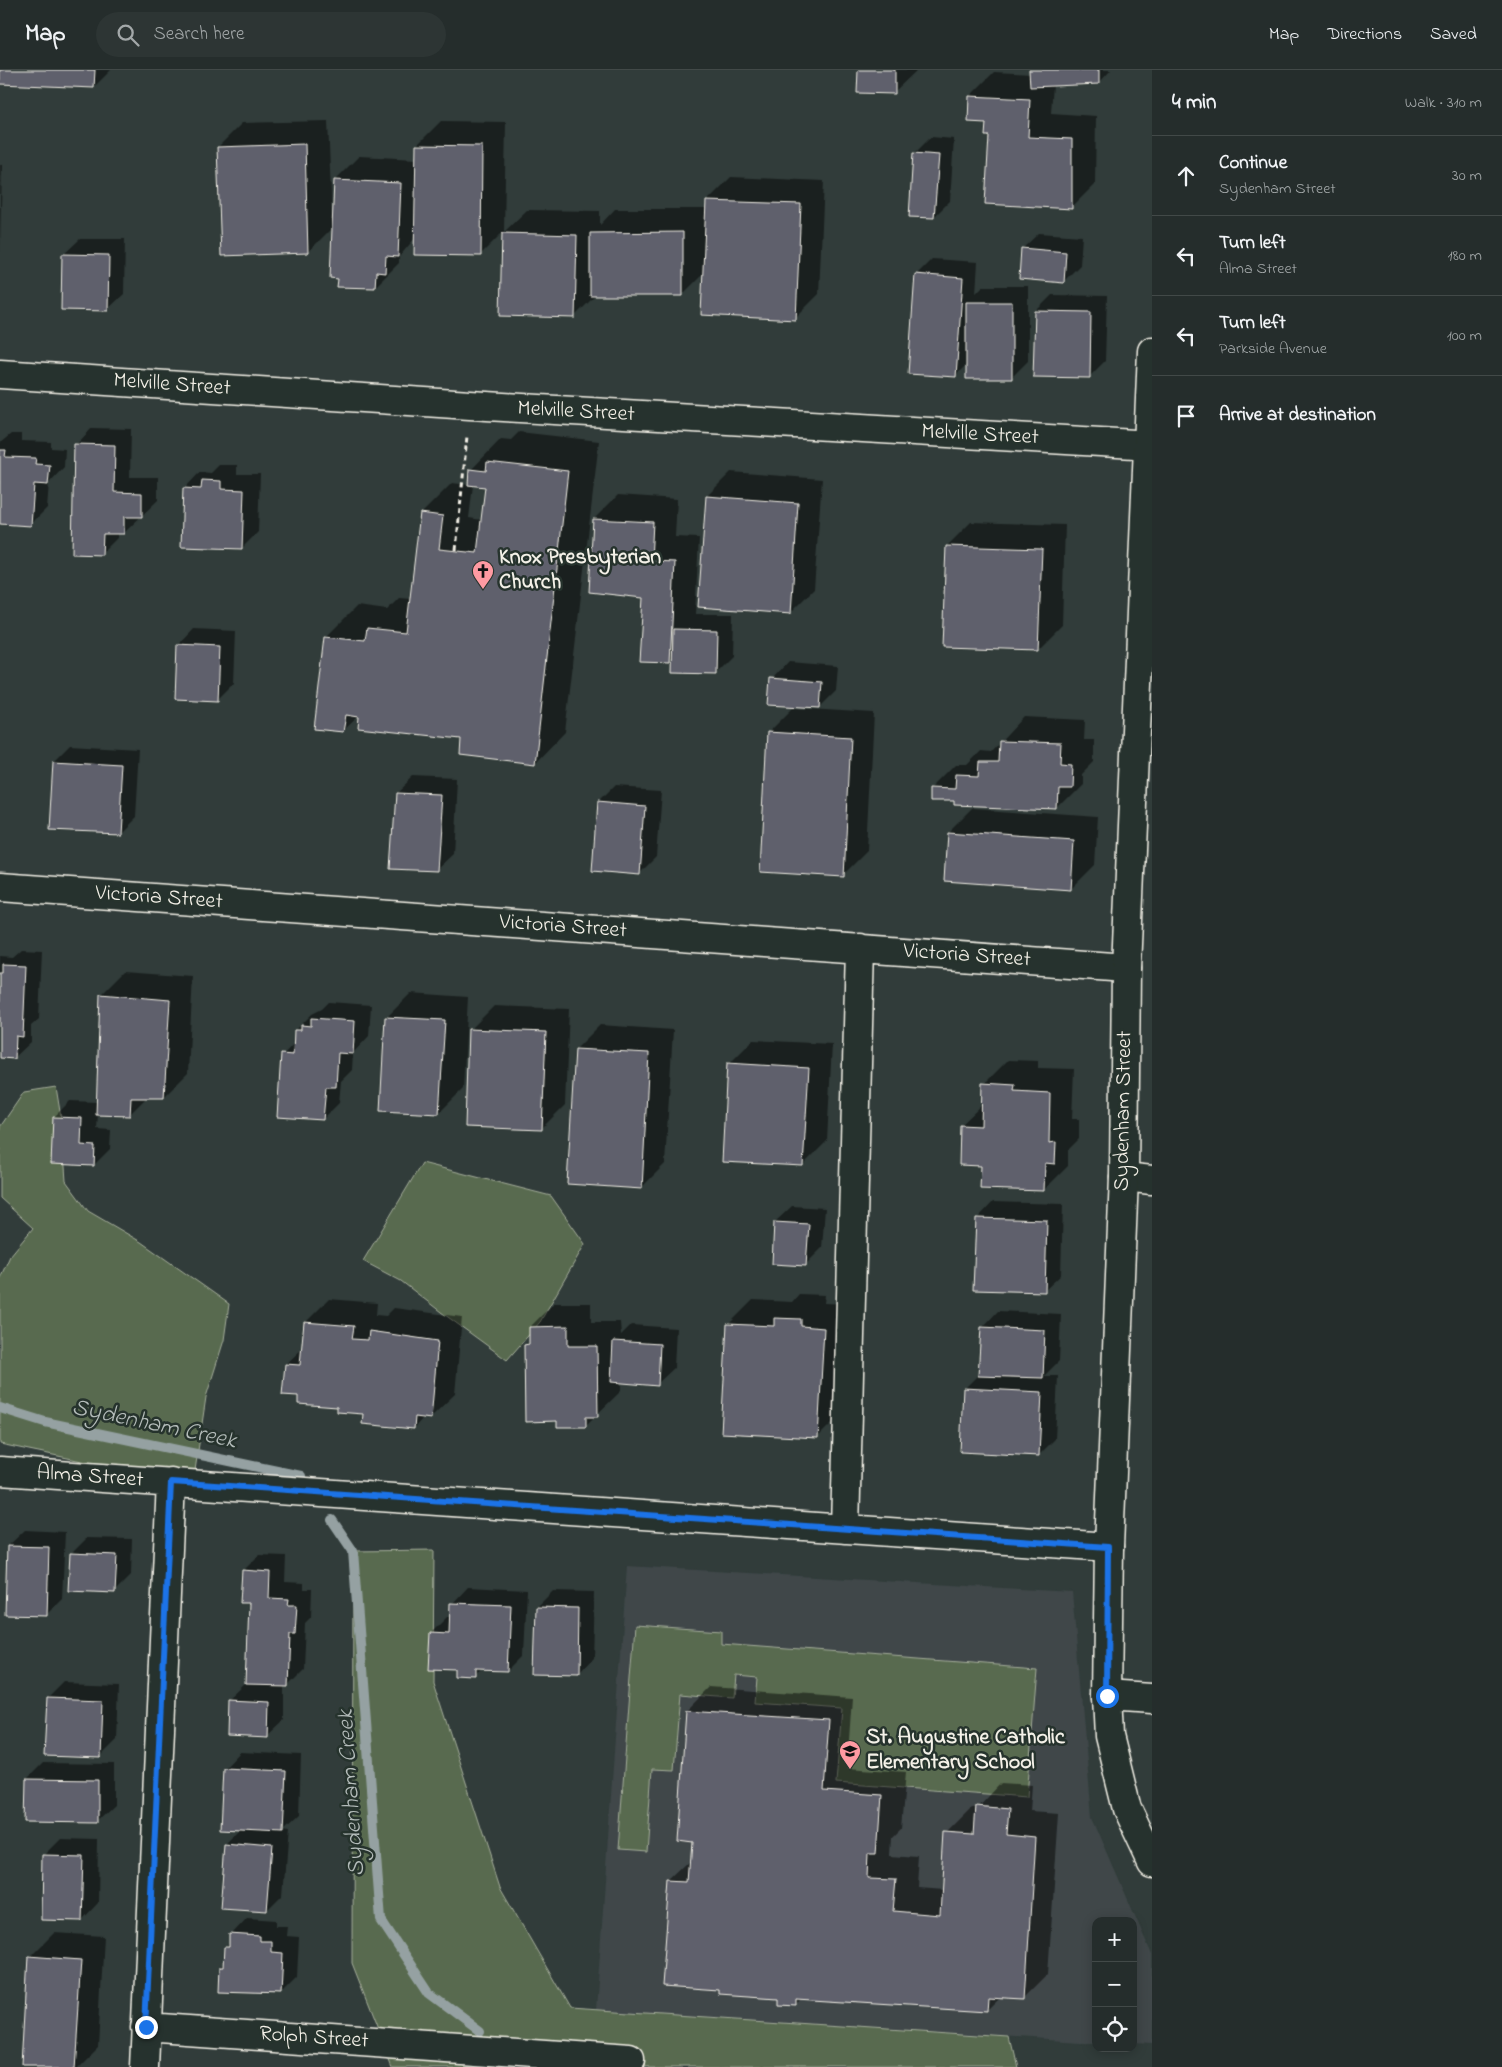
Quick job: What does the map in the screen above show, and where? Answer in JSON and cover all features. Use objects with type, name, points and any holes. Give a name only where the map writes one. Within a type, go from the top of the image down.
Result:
[{"type":"street","name":"Sydenham Street","points":[[1152,351],[1151,445],[1126,968],[1124,1177],[1108,1547],[1107,1696],[1109,1736],[1127,1809],[1152,1862]]},
{"type":"street","name":"Melville Street","points":[[0,374],[470,405],[1151,445]]},
{"type":"street","name":"Victoria Street","points":[[0,887],[1126,968]]},
{"type":"street","points":[[845,1529],[860,948]]},
{"type":"street","points":[[1124,1177],[1152,1180]]},
{"type":"street","name":"Alma Street","points":[[0,1471],[1108,1547]]},
{"type":"street","points":[[145,2067],[171,1482]]},
{"type":"street","points":[[1107,1696],[1152,1699]]},
{"type":"street","name":"Rolph Street","points":[[146,2027],[631,2060]]},
{"type":"path","points":[[456,550],[470,405]]},
{"type":"shaded area","name":"St. Augustine Catholic Elementary School","points":[[627,1566],[1072,1592],[1092,1817],[1135,1917],[1092,1917],[1092,2042],[596,2010]]},
{"type":"shaded area","name":"St. Augustine Catholic Elementary School","points":[[1137,1920],[1152,1955],[1152,2045],[1137,2044]]},
{"type":"green space","points":[[56,1087],[62,1124],[66,1181],[88,1211],[141,1242],[229,1304],[224,1340],[206,1397],[193,1484],[0,1444],[0,1278],[10,1256],[33,1228],[0,1198],[0,1127],[24,1092]]},
{"type":"green space","points":[[422,1163],[551,1196],[585,1244],[540,1322],[507,1360],[401,1281],[363,1261]]},
{"type":"green space","points":[[434,1550],[433,1681],[500,1887],[570,2008],[1009,2037],[1016,2067],[393,2067],[352,1963],[353,1551]]},
{"type":"green space","points":[[635,1625],[721,1631],[721,1644],[1037,1668],[1027,1797],[836,1783],[842,1708],[755,1702],[757,1677],[734,1675],[732,1698],[680,1694],[674,1770],[652,1769],[646,1852],[618,1850]]},
{"type":"building","points":[[0,70],[95,70],[94,88],[0,84]]},
{"type":"building","points":[[858,70],[895,70],[895,94],[857,93]]},
{"type":"building","points":[[1029,70],[1099,70],[1099,84],[1030,87]]},
{"type":"building","points":[[969,96],[1030,99],[1028,137],[1072,139],[1072,209],[985,204],[989,136],[985,136],[986,123],[968,122]]},
{"type":"building","points":[[305,144],[308,253],[221,256],[217,147]]},
{"type":"building","points":[[416,145],[482,146],[481,256],[414,255]]},
{"type":"building","points":[[913,153],[939,155],[934,218],[909,217]]},
{"type":"building","points":[[334,180],[401,183],[398,257],[386,256],[385,273],[376,272],[375,288],[337,287],[338,279],[330,278]]},
{"type":"building","points":[[706,201],[801,204],[796,320],[701,315]]},
{"type":"building","points":[[683,232],[683,296],[590,296],[590,233]]},
{"type":"building","points":[[502,233],[577,235],[575,318],[500,316]]},
{"type":"building","points":[[1021,248],[1066,252],[1064,283],[1019,279]]},
{"type":"building","points":[[62,254],[109,255],[108,311],[61,310]]},
{"type":"building","points":[[915,274],[963,278],[956,377],[908,374]]},
{"type":"building","points":[[966,302],[1012,302],[1012,379],[966,379]]},
{"type":"building","points":[[1035,311],[1091,312],[1090,378],[1033,377]]},
{"type":"building","points":[[74,444],[115,445],[114,492],[142,493],[142,517],[124,517],[124,534],[103,534],[102,555],[72,554]]},
{"type":"building","points":[[0,450],[6,450],[5,457],[36,458],[35,464],[50,465],[48,485],[34,484],[31,526],[0,524]]},
{"type":"building","name":"Knox Presbyterian Church","points":[[487,462],[568,471],[535,764],[460,755],[461,739],[358,728],[359,717],[346,715],[343,732],[314,729],[325,637],[365,641],[367,628],[406,632],[420,513],[443,516],[439,549],[477,553],[485,487],[468,485],[469,469],[486,471]]},
{"type":"building","points":[[202,480],[221,481],[221,489],[244,490],[242,549],[181,547],[183,488],[201,489]]},
{"type":"building","points":[[706,496],[798,503],[791,614],[698,607]]},
{"type":"building","points":[[593,519],[653,522],[651,561],[675,562],[670,663],[639,662],[643,598],[589,592]]},
{"type":"building","points":[[946,546],[1042,549],[1038,650],[942,647]]},
{"type":"building","points":[[673,629],[717,630],[716,674],[672,673]]},
{"type":"building","points":[[177,645],[220,647],[218,701],[175,699]]},
{"type":"building","points":[[770,678],[822,682],[820,708],[768,705]]},
{"type":"building","points":[[767,732],[851,737],[844,877],[760,872]]},
{"type":"building","points":[[999,741],[1061,743],[1060,763],[1071,764],[1070,787],[1058,787],[1057,809],[954,805],[954,801],[931,801],[931,788],[955,789],[956,775],[979,776],[980,762],[998,762]]},
{"type":"building","points":[[53,761],[122,765],[118,833],[49,830]]},
{"type":"building","points":[[395,793],[442,795],[437,871],[390,869]]},
{"type":"building","points":[[597,802],[645,806],[640,875],[592,871]]},
{"type":"building","points":[[947,832],[1074,841],[1071,890],[944,881]]},
{"type":"building","points":[[3,964],[26,965],[23,1037],[16,1036],[15,1059],[0,1058],[0,973],[3,973]]},
{"type":"building","points":[[100,994],[170,1000],[164,1098],[131,1098],[130,1116],[96,1115]]},
{"type":"building","points":[[385,1017],[445,1020],[439,1114],[380,1111]]},
{"type":"building","points":[[311,1018],[355,1021],[353,1054],[338,1053],[336,1087],[326,1087],[323,1120],[277,1117],[281,1054],[293,1055],[294,1030],[301,1030],[301,1025],[311,1026]]},
{"type":"building","points":[[468,1029],[546,1032],[542,1130],[465,1127]]},
{"type":"building","points":[[575,1049],[649,1053],[642,1189],[567,1184]]},
{"type":"building","points":[[727,1063],[809,1068],[803,1166],[722,1162]]},
{"type":"building","points":[[982,1083],[1015,1085],[1014,1091],[1050,1093],[1049,1143],[1056,1142],[1055,1164],[1045,1163],[1044,1191],[980,1189],[981,1166],[959,1165],[960,1125],[981,1126]]},
{"type":"building","points":[[53,1117],[82,1118],[81,1145],[95,1146],[94,1166],[51,1164]]},
{"type":"building","points":[[976,1218],[1047,1220],[1045,1292],[973,1290]]},
{"type":"building","points":[[774,1222],[809,1224],[806,1266],[772,1264]]},
{"type":"building","points":[[774,1318],[801,1319],[801,1326],[824,1328],[818,1438],[721,1433],[727,1324],[774,1326]]},
{"type":"building","points":[[304,1322],[354,1326],[352,1339],[368,1340],[369,1331],[438,1341],[431,1419],[415,1417],[414,1429],[362,1424],[363,1414],[337,1412],[337,1407],[298,1404],[298,1396],[282,1395],[285,1364],[300,1365]]},
{"type":"building","points":[[568,1326],[568,1346],[597,1346],[598,1417],[586,1417],[586,1427],[557,1427],[557,1421],[525,1422],[524,1345],[529,1344],[529,1327]]},
{"type":"building","points":[[981,1327],[1045,1330],[1043,1378],[978,1376]]},
{"type":"building","points":[[613,1341],[660,1344],[658,1386],[611,1382]]},
{"type":"building","points":[[963,1388],[1042,1392],[1039,1456],[960,1452]]},
{"type":"building","points":[[7,1546],[49,1547],[47,1616],[5,1615]]},
{"type":"building","points":[[70,1553],[117,1555],[115,1593],[68,1591]]},
{"type":"building","points":[[242,1570],[270,1572],[269,1598],[289,1599],[288,1605],[297,1605],[295,1634],[290,1634],[288,1686],[246,1685],[249,1603],[240,1603]]},
{"type":"building","points":[[450,1603],[511,1605],[508,1672],[476,1671],[476,1679],[457,1678],[457,1670],[428,1669],[430,1633],[449,1634]]},
{"type":"building","points":[[536,1607],[578,1608],[577,1676],[534,1675]]},
{"type":"building","points":[[47,1698],[103,1700],[101,1758],[44,1756]]},
{"type":"building","points":[[228,1700],[269,1702],[268,1738],[227,1736]]},
{"type":"building","points":[[686,1711],[829,1720],[824,1791],[882,1795],[878,1853],[870,1853],[869,1878],[896,1879],[893,1911],[940,1915],[945,1832],[974,1834],[976,1806],[1008,1809],[1006,1834],[1035,1837],[1025,1999],[988,1997],[987,2011],[796,1999],[796,2006],[778,2005],[778,1998],[720,1994],[720,1990],[662,1986],[670,1881],[689,1882],[692,1843],[677,1841]]},
{"type":"building","points":[[223,1768],[286,1771],[283,1833],[220,1830]]},
{"type":"building","points":[[26,1779],[98,1780],[98,1823],[25,1822]]},
{"type":"building","points":[[226,1844],[272,1848],[267,1911],[221,1908]]},
{"type":"building","points":[[42,1854],[84,1855],[82,1921],[41,1920]]},
{"type":"building","points":[[229,1934],[260,1936],[260,1941],[271,1941],[271,1952],[283,1953],[281,1994],[218,1992],[219,1967],[223,1967],[224,1947],[229,1947]]},
{"type":"building","points":[[28,1956],[81,1960],[74,2067],[22,2067]]},
{"type":"waterway","name":"Sydenham Creek","points":[[0,1408],[45,1422],[301,1476]]},
{"type":"waterway","name":"Sydenham Creek","points":[[332,1520],[353,1551],[381,1920],[429,1993],[480,2031]]},
{"type":"place","name":"Knox Presbyterian Church","points":[[483,590]]},
{"type":"place","name":"St. Augustine Catholic Elementary School","points":[[850,1770]]},
{"type":"route","points":[[146,2027],[171,1482],[1108,1547],[1107,1696]]}]
